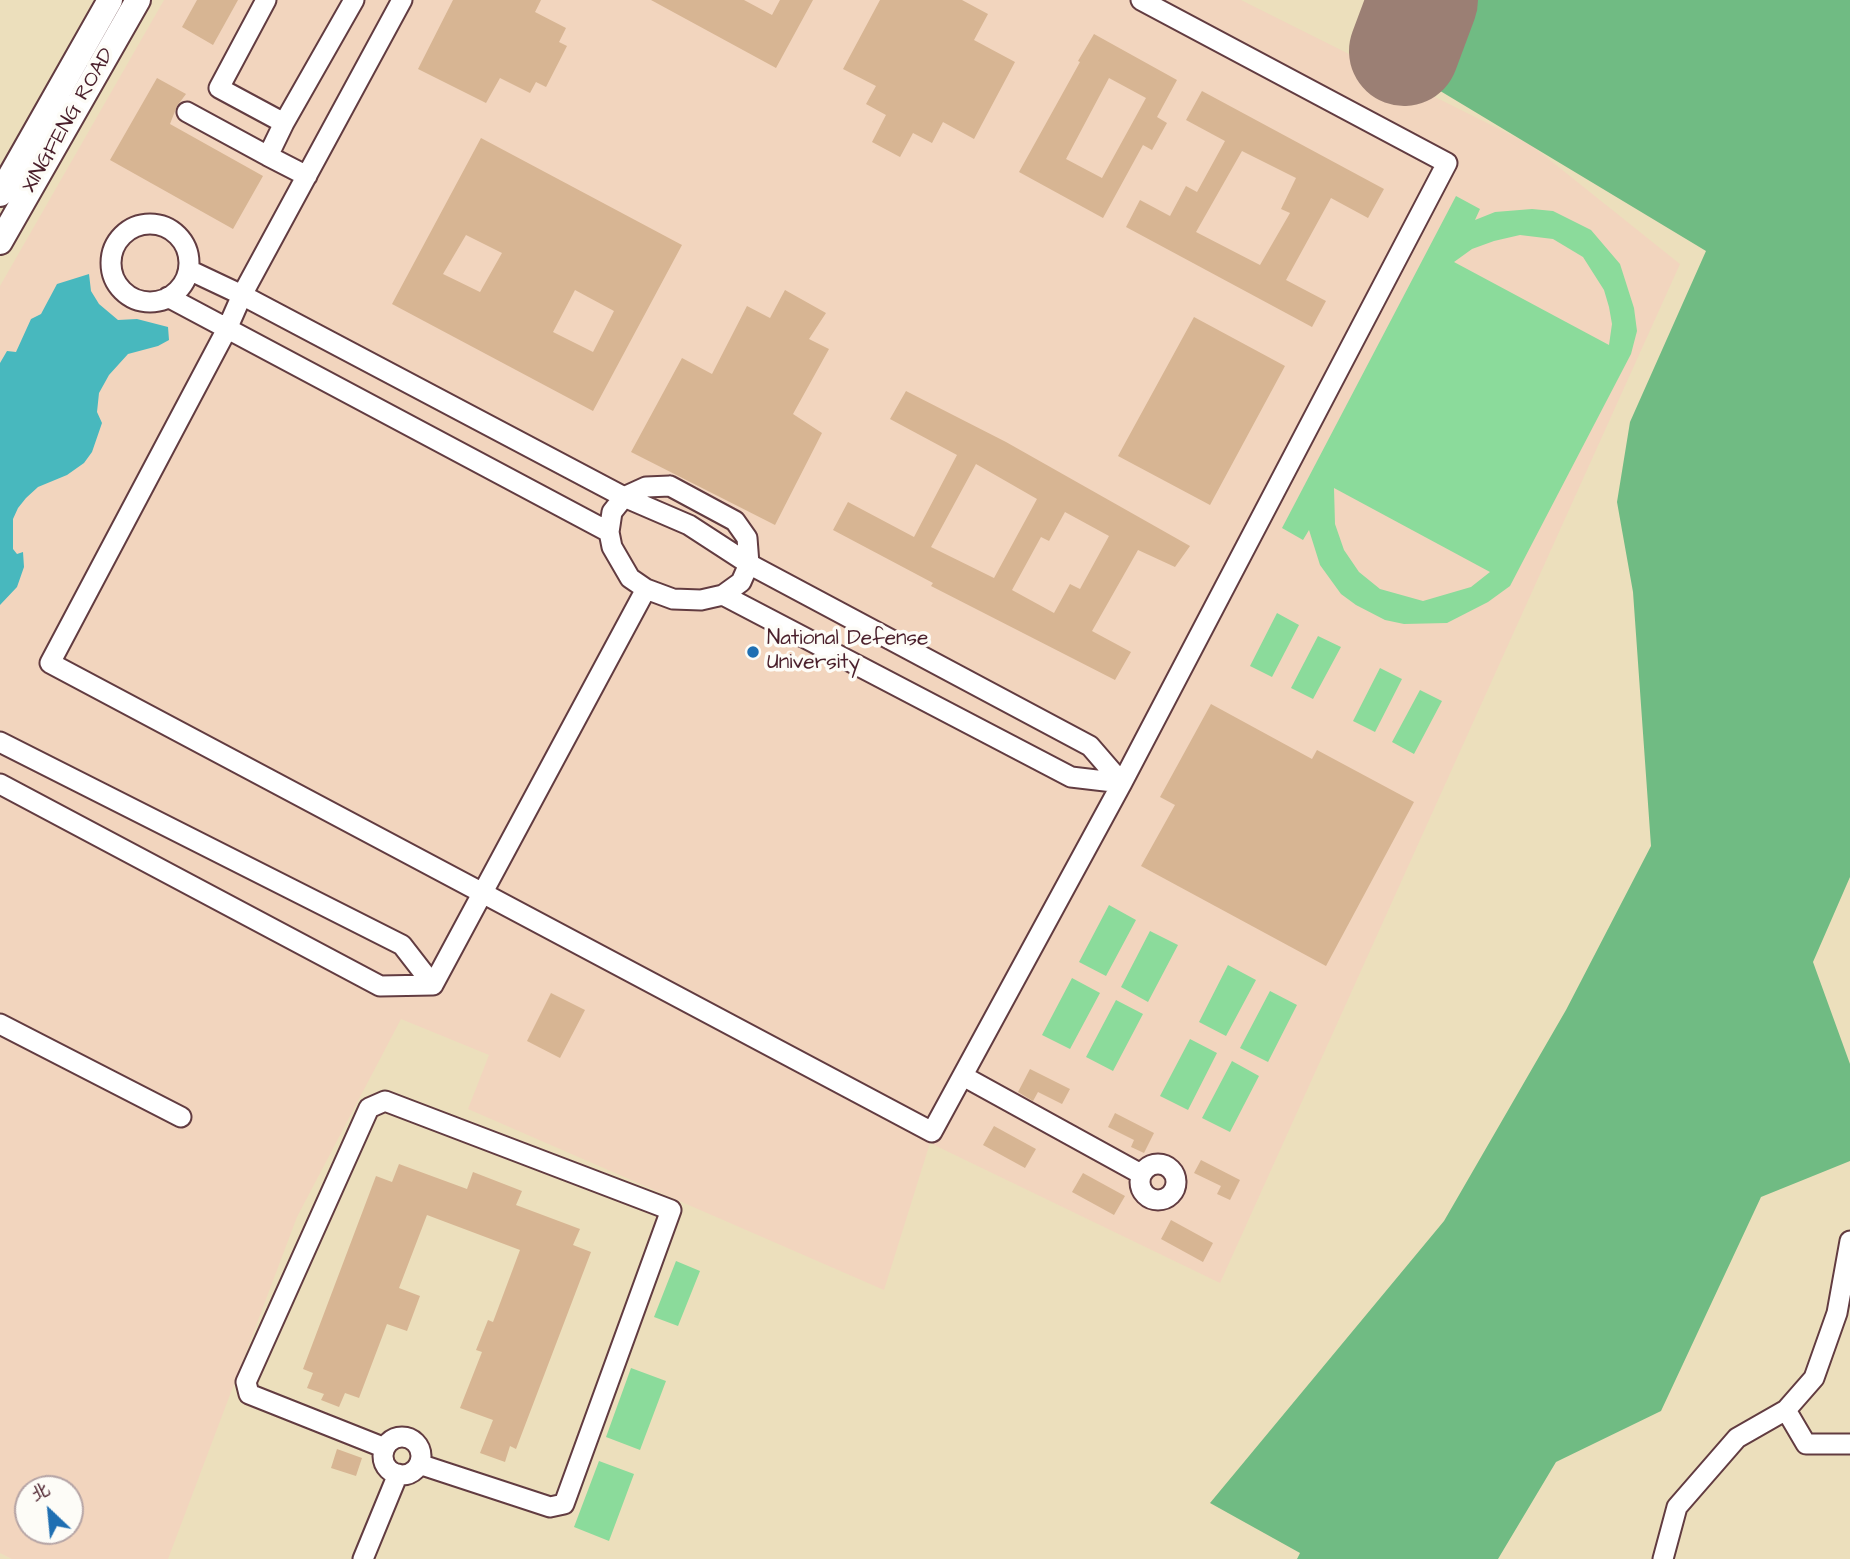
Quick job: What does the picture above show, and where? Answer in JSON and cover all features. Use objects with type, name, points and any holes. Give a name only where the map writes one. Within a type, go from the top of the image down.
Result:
[{"type":"main road","name":"XINGFENG ROAD","points":[[0,242],[30,165],[110,0]]},
{"type":"main road","name":"XINGFENG ROAD","points":[[0,194],[30,165],[138,0]]},
{"type":"street","points":[[266,0],[219,88],[284,123]]},
{"type":"street","points":[[268,156],[354,0]]},
{"type":"street","points":[[402,0],[242,295],[227,329],[50,663],[932,1132],[1122,783],[1447,163],[1141,0]]},
{"type":"street","points":[[187,112],[307,176]]},
{"type":"street","points":[[148,223],[166,226],[180,237],[188,252],[189,270],[181,286],[168,297],[151,302],[134,299],[120,288],[112,273],[111,255],[118,239],[131,228],[148,223]]},
{"type":"street","points":[[189,270],[242,295],[624,497],[689,525],[749,564],[1090,746],[1122,783]]},
{"type":"street","points":[[168,297],[609,532]]},
{"type":"street","points":[[670,486],[735,522],[747,538],[749,564],[741,582],[723,594],[701,600],[673,599],[646,589],[630,578],[612,547],[609,532],[612,512],[624,497],[646,487],[670,486]]},
{"type":"street","points":[[433,985],[646,589]]},
{"type":"street","points":[[723,594],[1071,777],[1122,783]]},
{"type":"street","points":[[0,742],[402,945],[433,985]]},
{"type":"street","points":[[0,784],[380,986],[433,985]]},
{"type":"street","points":[[0,1024],[181,1117]]},
{"type":"street","points":[[963,1076],[1141,1174]]},
{"type":"street","points":[[385,1448],[249,1394],[246,1382],[369,1108],[385,1101],[671,1210],[564,1504],[550,1507],[419,1464]]},
{"type":"street","points":[[1663,1559],[1677,1507],[1737,1438],[1786,1410],[1814,1378],[1837,1312],[1850,1241]]},
{"type":"street","points":[[1786,1410],[1806,1444],[1850,1444]]},
{"type":"street","points":[[406,1437],[419,1447],[419,1464],[407,1474],[390,1471],[385,1464],[385,1448],[390,1441],[406,1437]]},
{"type":"street","points":[[363,1559],[398,1474]]},
{"type":"shaded area","name":"National Defense University","points":[[164,0],[1241,0],[1531,145],[1680,264],[1220,1283],[930,1143],[884,1290],[468,1109],[489,1055],[401,1019],[297,1217],[168,1559],[12,1559],[0,1553],[0,286]]},
{"type":"green space","points":[[1461,0],[1850,0],[1850,877],[1813,962],[1850,1064],[1850,1161],[1761,1197],[1661,1411],[1556,1462],[1498,1559],[1297,1559],[1300,1553],[1210,1503],[1444,1221],[1566,1010],[1651,846],[1633,592],[1617,502],[1630,422],[1706,251],[1427,83]]},
{"type":"green space","points":[[1456,196],[1480,209],[1475,220],[1495,212],[1532,209],[1553,211],[1591,230],[1620,264],[1634,308],[1637,331],[1631,354],[1510,586],[1488,602],[1447,623],[1404,624],[1385,620],[1341,594],[1320,565],[1309,530],[1303,540],[1282,528]],"holes":[[[1520,235],[1553,239],[1583,257],[1604,290],[1612,324],[1609,345],[1454,262],[1472,249]],[[1334,488],[1490,572],[1471,587],[1423,601],[1380,589],[1359,572],[1344,550],[1335,524]]]},
{"type":"green space","points":[[1277,613],[1299,625],[1272,677],[1250,666]]},
{"type":"green space","points":[[1318,636],[1341,647],[1313,699],[1291,688]]},
{"type":"green space","points":[[1380,668],[1402,679],[1375,732],[1353,721]]},
{"type":"green space","points":[[1420,690],[1442,701],[1414,754],[1392,742]]},
{"type":"green space","points":[[1109,905],[1136,920],[1106,976],[1079,962]]},
{"type":"green space","points":[[1150,931],[1178,945],[1148,1002],[1121,987]]},
{"type":"green space","points":[[1228,965],[1256,980],[1226,1036],[1199,1022]]},
{"type":"green space","points":[[1072,978],[1100,993],[1070,1049],[1042,1035]]},
{"type":"green space","points":[[1270,991],[1297,1005],[1268,1062],[1240,1048]]},
{"type":"green space","points":[[1116,1000],[1143,1014],[1113,1071],[1086,1057]]},
{"type":"green space","points":[[1190,1039],[1217,1053],[1188,1110],[1160,1096]]},
{"type":"green space","points":[[1232,1061],[1259,1076],[1230,1132],[1202,1118]]},
{"type":"green space","points":[[676,1261],[700,1271],[678,1326],[654,1317]]},
{"type":"green space","points":[[631,1368],[666,1381],[640,1450],[606,1437]]},
{"type":"green space","points":[[599,1461],[634,1474],[609,1541],[574,1527]]},
{"type":"water","points":[[89,274],[91,291],[99,304],[118,320],[137,319],[168,327],[169,340],[158,346],[128,354],[109,375],[99,393],[97,412],[102,423],[92,452],[84,463],[67,475],[38,487],[18,508],[13,519],[13,549],[17,554],[23,552],[24,567],[17,587],[0,605],[0,363],[7,351],[16,352],[31,319],[41,314],[57,284]]},
{"type":"building","points":[[197,0],[238,0],[213,45],[182,27]]},
{"type":"building","points":[[453,0],[541,0],[535,12],[566,28],[559,42],[567,46],[546,87],[536,82],[530,93],[500,78],[486,103],[418,69]]},
{"type":"building","points":[[651,0],[744,0],[772,15],[780,0],[813,0],[776,68]]},
{"type":"building","points":[[880,0],[962,0],[988,14],[974,40],[1015,62],[974,139],[943,122],[932,143],[913,133],[900,157],[872,142],[886,115],[866,104],[876,86],[843,69]]},
{"type":"building","points":[[1094,34],[1177,80],[1157,117],[1167,123],[1152,150],[1143,145],[1103,218],[1019,172],[1080,62],[1078,61]],"holes":[[[1109,78],[1146,98],[1102,178],[1066,159]]]},
{"type":"building","points":[[157,78],[186,94],[177,106],[170,124],[263,176],[233,229],[110,160]]},
{"type":"building","points":[[1202,91],[1384,189],[1368,218],[1331,198],[1286,280],[1326,301],[1312,327],[1126,227],[1140,200],[1170,216],[1186,186],[1197,192],[1225,141],[1186,120]],"holes":[[[1242,151],[1296,178],[1281,209],[1290,213],[1260,265],[1196,232]]]},
{"type":"building","points":[[481,138],[682,245],[593,411],[392,304]],"holes":[[[466,235],[502,253],[480,292],[443,274]],[[575,290],[614,311],[593,352],[553,332]]]},
{"type":"building","points":[[785,290],[826,313],[809,339],[829,349],[793,414],[822,433],[775,525],[631,452],[682,358],[712,374],[747,306],[770,318]]},
{"type":"building","points":[[1194,317],[1285,366],[1210,505],[1118,456]]},
{"type":"building","points":[[906,391],[1006,442],[1190,546],[1175,567],[1138,550],[1092,631],[1131,652],[1115,680],[931,586],[933,583],[833,530],[848,502],[914,537],[957,455],[890,419]],"holes":[[[976,464],[1037,499],[994,578],[931,547]],[[1065,512],[1109,536],[1080,589],[1070,584],[1054,613],[1012,590],[1041,537],[1049,541]]]},
{"type":"building","points":[[1211,704],[1312,759],[1317,750],[1414,802],[1326,966],[1141,866],[1175,805],[1160,797]]},
{"type":"building","points":[[551,993],[585,1010],[560,1058],[527,1041]]},
{"type":"building","points":[[1030,1069],[1070,1089],[1062,1104],[1038,1092],[1033,1101],[1018,1092]]},
{"type":"building","points":[[1115,1113],[1154,1133],[1144,1153],[1131,1147],[1134,1140],[1108,1127]]},
{"type":"building","points":[[994,1126],[1036,1149],[1025,1168],[983,1145]]},
{"type":"building","points":[[1201,1160],[1240,1180],[1230,1200],[1217,1194],[1221,1186],[1194,1173]]},
{"type":"building","points":[[399,1164],[467,1189],[473,1172],[522,1191],[516,1205],[580,1229],[573,1245],[591,1252],[516,1449],[510,1446],[505,1462],[480,1453],[493,1420],[460,1408],[482,1352],[476,1350],[488,1320],[493,1322],[520,1250],[427,1215],[399,1288],[420,1296],[407,1331],[387,1324],[359,1398],[345,1393],[339,1407],[321,1400],[324,1394],[307,1388],[313,1373],[303,1369],[376,1176],[392,1182]]},
{"type":"building","points":[[1083,1173],[1125,1196],[1114,1215],[1072,1192]]},
{"type":"building","points":[[1171,1220],[1213,1243],[1203,1262],[1161,1239]]},
{"type":"building","points":[[337,1449],[362,1458],[356,1476],[331,1468]]},
{"type":"runway","points":[[1404,51],[1423,0]]},
{"type":"place","name":"National Defense University","points":[[753,652]]}]
